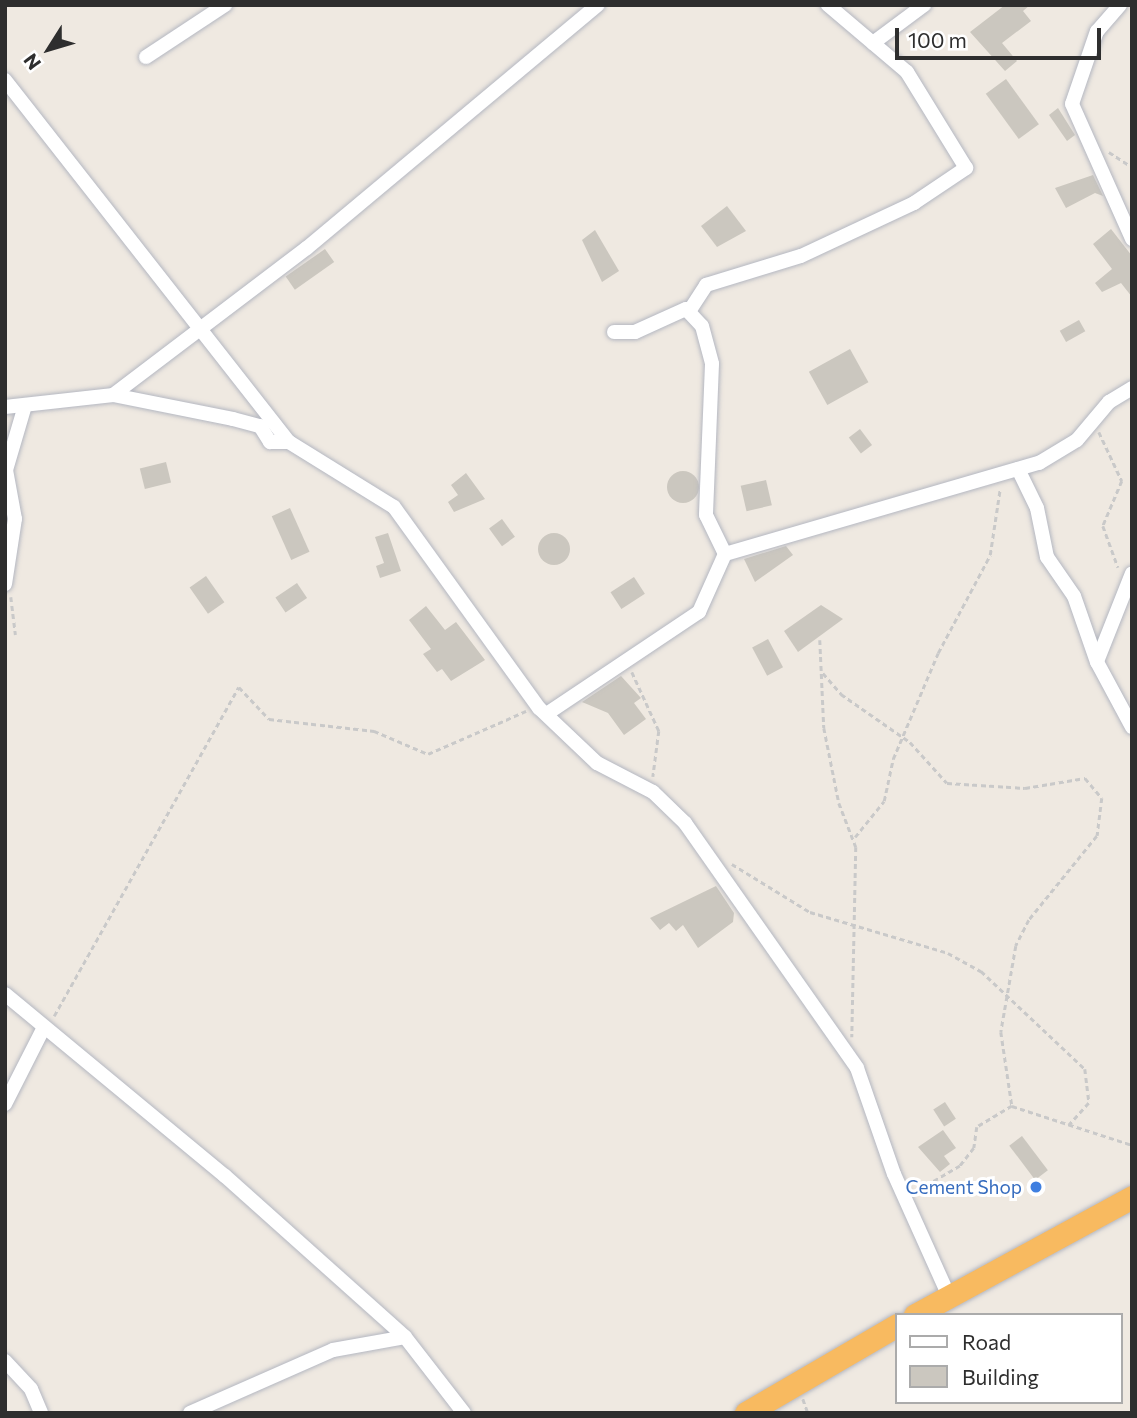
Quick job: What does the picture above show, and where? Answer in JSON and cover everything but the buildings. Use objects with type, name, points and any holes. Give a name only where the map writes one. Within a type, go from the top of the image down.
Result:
[{"type":"highway","points":[[918,1313],[948,1294],[1132,1197]]},
{"type":"highway","points":[[746,1413],[895,1326]]},
{"type":"street","points":[[146,57],[225,5]]},
{"type":"street","points":[[113,395],[202,328],[597,5]]},
{"type":"street","points":[[614,332],[624,335],[690,310],[706,285],[801,256],[914,203],[966,168],[907,72],[828,5]]},
{"type":"street","points":[[873,43],[924,5]]},
{"type":"street","points":[[1120,5],[1097,31],[1073,94],[1132,239]]},
{"type":"street","points":[[5,80],[289,442],[394,507],[544,710],[597,763],[659,797],[789,965],[857,1068],[905,1196],[948,1294]]},
{"type":"street","points":[[544,710],[624,663],[706,605],[725,554],[706,515],[710,349],[690,310]]},
{"type":"street","points":[[725,554],[1012,471],[1065,448],[1090,422],[1132,388]]},
{"type":"street","points":[[5,407],[24,410],[113,395],[260,426],[270,442],[289,442]]},
{"type":"street","points":[[6,582],[15,519],[6,470],[24,410]]},
{"type":"street","points":[[1012,471],[1037,508],[1047,556],[1074,596],[1097,662],[1132,727]]},
{"type":"street","points":[[1097,662],[1121,595],[1132,573]]},
{"type":"street","points":[[6,996],[225,1176],[405,1337],[464,1413]]},
{"type":"street","points":[[5,1104],[45,1030]]},
{"type":"street","points":[[190,1413],[333,1350],[405,1337]]},
{"type":"street","points":[[5,1361],[31,1389],[41,1413]]},
{"type":"path","points":[[1091,141],[1132,167]]},
{"type":"path","points":[[1090,422],[1122,481],[1103,526],[1121,595]]},
{"type":"path","points":[[855,837],[884,801],[902,737],[963,600],[990,555],[1012,471]]},
{"type":"path","points":[[6,582],[16,635]]},
{"type":"path","points":[[820,640],[831,768],[855,837],[849,1014],[857,1068]]},
{"type":"path","points":[[624,663],[659,731],[653,766],[659,797]]},
{"type":"path","points":[[823,673],[902,737],[947,783],[1025,788],[1085,778],[1100,792],[1097,836],[1023,931],[1004,999],[1001,1031],[1012,1106]]},
{"type":"path","points":[[45,1030],[239,687],[268,719],[374,731],[428,754],[544,710]]},
{"type":"path","points":[[727,861],[810,912],[853,927],[948,953],[981,971],[1004,999],[1085,1069],[1089,1103],[1069,1125]]},
{"type":"path","points":[[1012,1106],[1132,1144]]},
{"type":"path","points":[[905,1196],[960,1166],[974,1148],[977,1128],[1012,1106]]},
{"type":"place","name":"Cement Shop","points":[[1036,1187]]}]
